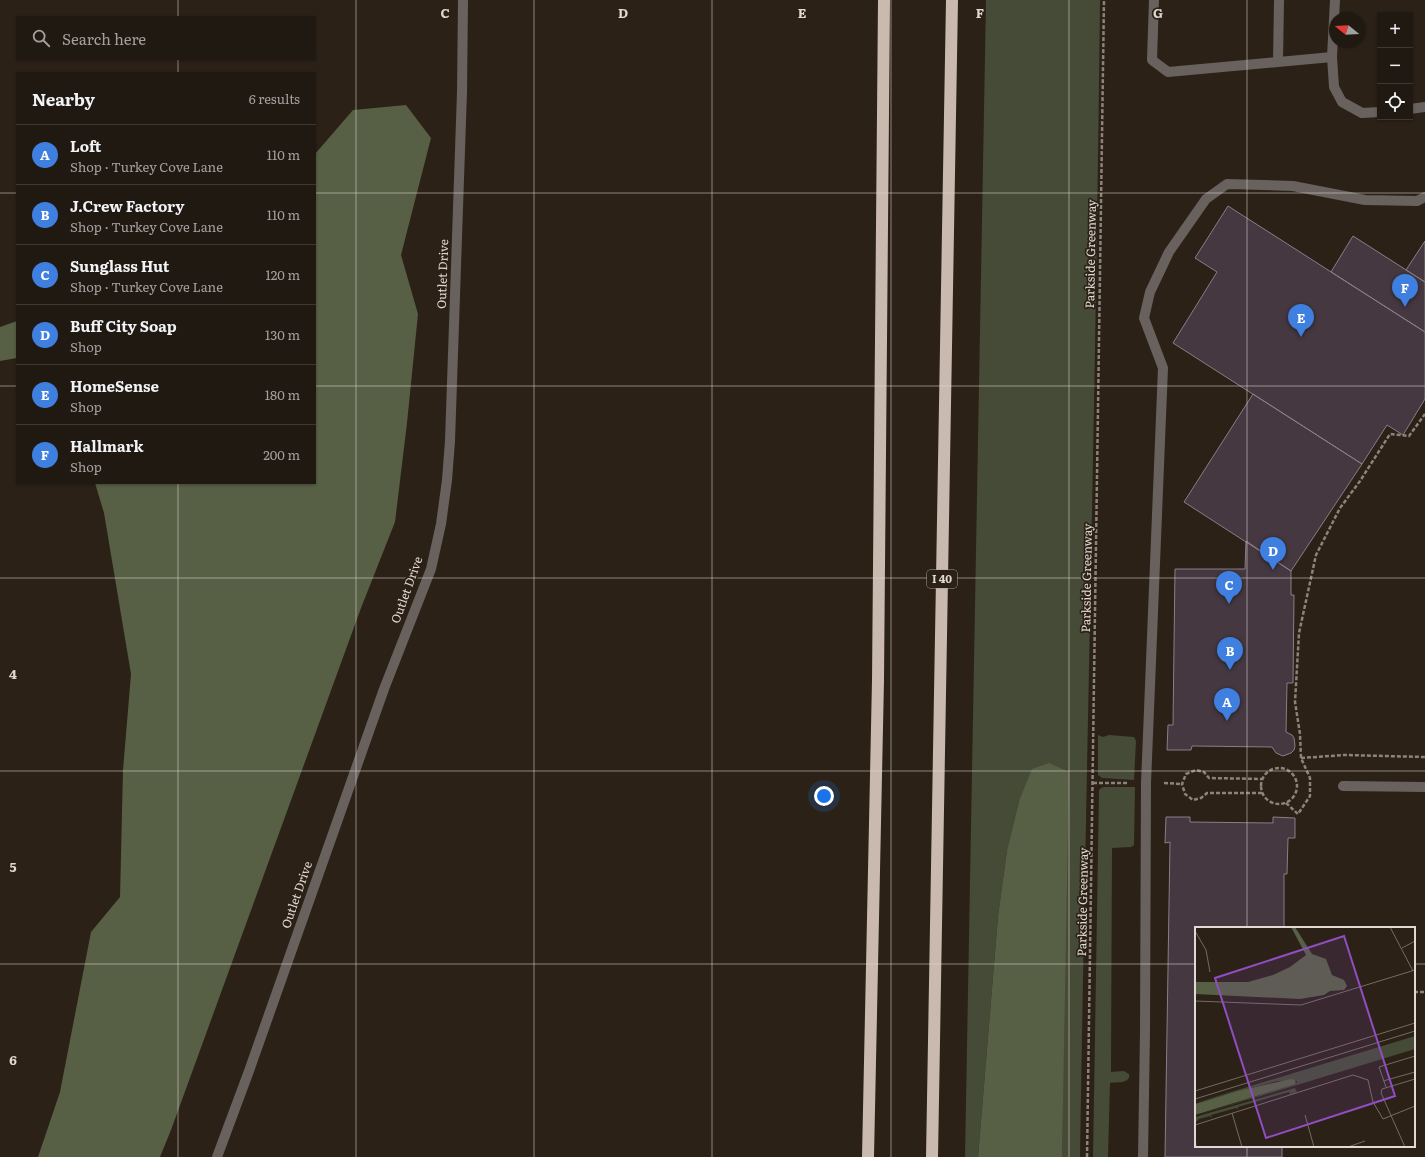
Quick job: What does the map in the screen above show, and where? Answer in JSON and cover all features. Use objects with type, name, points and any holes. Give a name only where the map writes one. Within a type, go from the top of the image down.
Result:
[{"type":"highway","points":[[868,1157],[878,688],[884,0]]},
{"type":"highway","name":"I 40","points":[[932,1157],[952,0]]},
{"type":"street","name":"Outlet Drive","points":[[217,1157],[249,1071],[384,689],[431,569],[447,480],[450,441],[462,92],[463,0]]},
{"type":"street","points":[[1154,0],[1152,60],[1168,72],[1332,57]]},
{"type":"street","points":[[1278,62],[1279,0]]},
{"type":"street","points":[[1335,0],[1332,57],[1334,87],[1342,102],[1362,114],[1377,112]]},
{"type":"street","points":[[1413,109],[1425,107]]},
{"type":"street","points":[[1143,1157],[1146,783],[1163,368],[1144,318],[1150,292],[1169,252],[1206,199],[1227,184],[1293,186],[1365,200],[1417,201],[1425,197]]},
{"type":"street","points":[[1343,786],[1425,787]]},
{"type":"path","name":"Parkside Greenway","points":[[1088,1157],[1104,0]]},
{"type":"path","points":[[1286,803],[1298,814],[1310,796],[1310,778],[1301,758],[1300,734],[1295,702],[1299,633],[1316,555],[1340,508],[1360,481],[1390,434],[1409,436],[1425,414]]},
{"type":"path","points":[[1301,758],[1344,756],[1425,757]]},
{"type":"path","points":[[1275,769],[1286,770],[1294,778],[1296,789],[1291,800],[1281,804],[1269,802],[1262,793],[1262,779],[1270,771],[1275,769]]},
{"type":"path","points":[[1262,779],[1209,778],[1204,772],[1196,770],[1186,774],[1182,784],[1185,794],[1193,800],[1201,798],[1207,793],[1262,793]]},
{"type":"green space","points":[[986,0],[1100,0],[1080,1157],[1062,1157],[1063,1033],[1019,801],[1007,850],[998,916],[978,1157],[965,1157]]},
{"type":"green space","points":[[406,105],[431,138],[401,255],[418,314],[395,522],[361,608],[160,1157],[38,1157],[60,1092],[91,932],[120,897],[123,770],[131,674],[104,513],[95,484],[316,484],[316,153],[353,110]]},
{"type":"green space","points":[[16,321],[16,358],[0,361],[0,327]]},
{"type":"green space","points":[[1098,735],[1103,737],[1109,735],[1134,737],[1136,741],[1134,780],[1102,778],[1098,775]]},
{"type":"green space","points":[[1049,763],[1069,772],[1062,1157],[978,1157],[998,916],[1007,850],[1019,801],[1032,769]]},
{"type":"green space","points":[[1104,787],[1135,787],[1134,845],[1131,847],[1112,848],[1111,1072],[1124,1071],[1129,1074],[1129,1077],[1123,1082],[1110,1083],[1108,1157],[1093,1157],[1099,790]]},
{"type":"building","points":[[1228,206],[1425,332],[1425,399],[1403,435],[1387,425],[1362,464],[1173,343],[1217,272],[1195,258]]},
{"type":"building","points":[[1353,236],[1425,282],[1425,332],[1331,272]]},
{"type":"building","points":[[1425,241],[1425,282],[1406,270]]},
{"type":"building","points":[[1253,394],[1362,464],[1291,571],[1184,502]]},
{"type":"building","points":[[1246,541],[1291,571],[1291,595],[1294,595],[1293,683],[1287,683],[1286,732],[1294,738],[1294,750],[1283,756],[1276,753],[1272,747],[1192,746],[1191,750],[1167,750],[1168,725],[1173,725],[1175,569],[1245,569]]},
{"type":"building","points":[[1166,817],[1190,817],[1190,822],[1273,823],[1273,817],[1295,818],[1295,838],[1288,838],[1287,874],[1284,874],[1284,927],[1195,927],[1195,1147],[1282,1147],[1282,1157],[1165,1157],[1170,842],[1165,843]]},
{"type":"place","name":"Hallmark","points":[[1405,307]]},
{"type":"place","name":"HomeSense","points":[[1301,337]]},
{"type":"place","name":"Buff City Soap","points":[[1273,570]]},
{"type":"place","name":"Sunglass Hut","points":[[1229,604]]},
{"type":"place","name":"J.Crew Factory","points":[[1230,670]]},
{"type":"place","name":"Loft","points":[[1227,721]]}]
